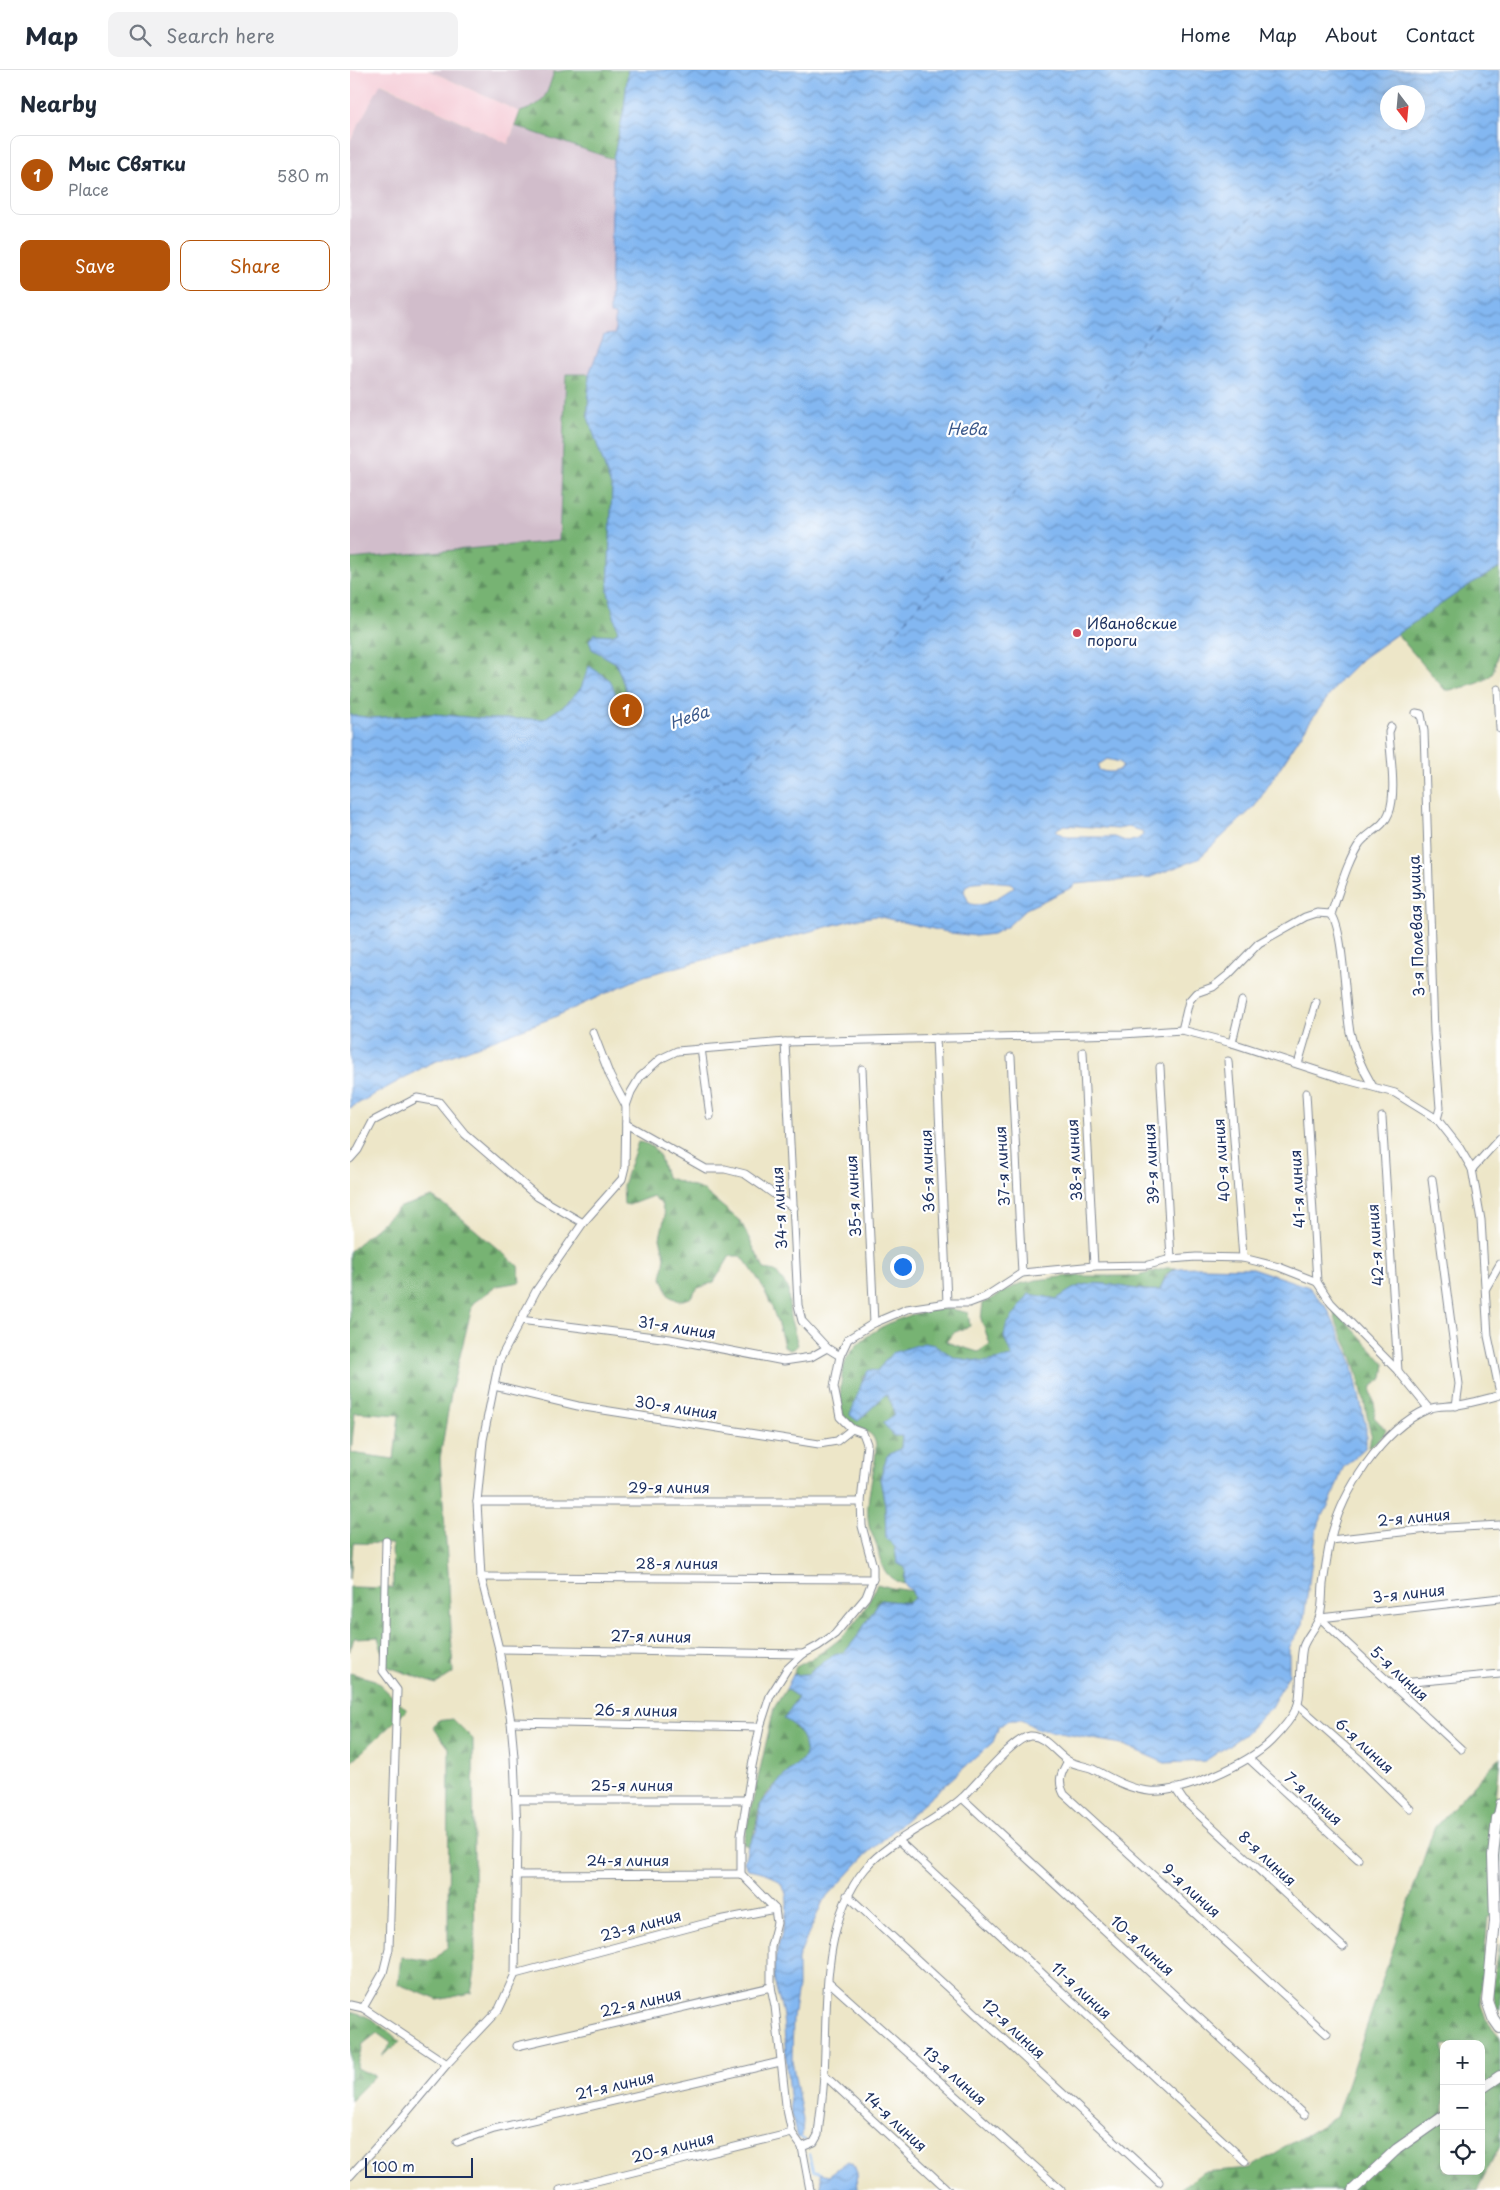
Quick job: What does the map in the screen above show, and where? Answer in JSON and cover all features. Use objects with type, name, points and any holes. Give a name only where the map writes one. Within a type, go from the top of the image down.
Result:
[{"type":"street","points":[[1498,689],[1500,728]]},
{"type":"street","name":"3-я Полевая улица","points":[[1416,713],[1421,714],[1424,731],[1434,1033],[1440,1108],[1437,1119]]},
{"type":"street","points":[[1331,914],[1354,853],[1360,843],[1381,826],[1390,811],[1392,796],[1389,732],[1392,727]]},
{"type":"street","points":[[1182,1030],[1190,1001],[1196,994],[1213,987],[1228,975],[1259,943],[1305,917],[1317,913],[1331,914],[1335,919],[1338,935],[1349,1030],[1360,1064],[1372,1085]]},
{"type":"street","points":[[1232,1043],[1242,1001]]},
{"type":"street","points":[[1298,1064],[1316,1002]]},
{"type":"street","points":[[350,2176],[447,2064],[500,2009],[515,1974],[516,1800],[511,1722],[499,1649],[481,1577],[477,1502],[483,1440],[499,1361],[520,1320],[536,1291],[583,1223],[622,1179],[626,1106],[630,1092],[640,1077],[660,1059],[677,1050],[785,1042],[1140,1034],[1182,1030],[1232,1043],[1395,1093],[1437,1119],[1459,1147],[1472,1169],[1481,1220],[1488,1336],[1500,1394],[1456,1406],[1429,1409],[1394,1431],[1355,1480],[1337,1517],[1331,1540],[1323,1582],[1320,1618],[1304,1644],[1299,1671],[1298,1705],[1272,1740],[1249,1759],[1210,1776],[1175,1788],[1152,1791],[1136,1788],[1110,1779],[1092,1769],[1068,1761],[1042,1739],[1032,1736],[1023,1738],[1012,1746],[962,1798],[930,1823],[885,1850],[866,1869],[847,1895],[840,1914],[833,1944],[825,2025],[824,2075],[818,2135],[814,2142],[802,2146]]},
{"type":"street","points":[[593,1032],[610,1076],[626,1106]]},
{"type":"street","name":"36-я линия","points":[[936,1038],[947,1303]]},
{"type":"street","name":"34-я линия","points":[[785,1042],[798,1305],[802,1321],[827,1348],[840,1356]]},
{"type":"street","points":[[701,1048],[710,1116]]},
{"type":"street","name":"38-я линия","points":[[1084,1052],[1094,1266]]},
{"type":"street","name":"37-я линия","points":[[1011,1057],[1022,1273]]},
{"type":"street","name":"40-я линия","points":[[1228,1061],[1243,1258]]},
{"type":"street","name":"39-я линия","points":[[1160,1068],[1171,1258]]},
{"type":"street","name":"35-я линия","points":[[862,1069],[874,1323]]},
{"type":"street","name":"41-я линия","points":[[1306,1093],[1317,1282]]},
{"type":"street","points":[[350,1158],[358,1150],[373,1121],[417,1098],[439,1102],[465,1134],[538,1197],[583,1223]]},
{"type":"street","name":"42-я линия","points":[[1382,1117],[1398,1371]]},
{"type":"street","points":[[626,1124],[706,1169],[725,1169],[745,1174],[794,1208]]},
{"type":"street","points":[[1472,1169],[1500,1138]]},
{"type":"street","points":[[1432,1179],[1459,1384],[1456,1406]]},
{"type":"street","points":[[810,2190],[802,2146],[792,2133],[780,2062],[776,2015],[771,1987],[771,1946],[777,1923],[775,1909],[740,1874],[741,1836],[760,1727],[770,1696],[787,1669],[802,1654],[835,1634],[866,1597],[873,1579],[873,1566],[862,1526],[861,1502],[867,1444],[863,1433],[852,1429],[840,1417],[834,1386],[840,1356],[848,1339],[874,1323],[907,1310],[947,1303],[970,1303],[985,1297],[1022,1273],[1094,1266],[1148,1265],[1171,1258],[1243,1258],[1279,1267],[1317,1282],[1331,1302],[1398,1371],[1429,1409]]},
{"type":"street","points":[[1485,1288],[1500,1264]]},
{"type":"street","name":"31-я линия","points":[[520,1320],[670,1340],[784,1361],[810,1357],[827,1348]]},
{"type":"street","name":"30-я линия","points":[[494,1386],[578,1406],[819,1444],[837,1441],[852,1429]]},
{"type":"street","name":"29-я линия","points":[[477,1502],[861,1502]]},
{"type":"street","name":"2-я линия","points":[[1331,1540],[1428,1529],[1500,1525]]},
{"type":"street","points":[[363,2008],[383,1974],[389,1949],[397,1690],[383,1671],[386,1541]]},
{"type":"street","name":"28-я линия","points":[[481,1577],[873,1579]]},
{"type":"street","name":"3-я линия","points":[[1320,1618],[1500,1598]]},
{"type":"street","name":"5-я линия","points":[[1320,1618],[1461,1749]]},
{"type":"street","name":"27-я линия","points":[[499,1649],[802,1654]]},
{"type":"street","points":[[1390,1684],[1500,1674]]},
{"type":"street","name":"6-я линия","points":[[1298,1705],[1358,1758],[1410,1809]]},
{"type":"street","name":"26-я линия","points":[[511,1722],[760,1727]]},
{"type":"street","name":"7-я линия","points":[[1249,1759],[1358,1859]]},
{"type":"street","name":"9-я линия","points":[[1068,1761],[1060,1776],[1060,1786],[1064,1794],[1327,2034]]},
{"type":"street","name":"8-я линия","points":[[1175,1788],[1183,1800],[1343,1947]]},
{"type":"street","name":"10-я линия","points":[[962,1798],[1304,2114]]},
{"type":"street","name":"25-я линия","points":[[516,1800],[748,1800]]},
{"type":"street","points":[[1500,1803],[1493,1856],[1495,1929],[1487,2001],[1492,2018],[1500,2028]]},
{"type":"street","name":"11-я линия","points":[[899,1842],[1245,2161]]},
{"type":"street","name":"24-я линия","points":[[516,1875],[740,1874]]},
{"type":"street","name":"12-я линия","points":[[847,1895],[1160,2182]]},
{"type":"street","name":"23-я линия","points":[[515,1974],[714,1921],[775,1909]]},
{"type":"street","name":"13-я линия","points":[[829,1982],[1061,2190]]},
{"type":"street","name":"22-я линия","points":[[517,2046],[771,1987]]},
{"type":"street","points":[[350,2005],[363,2008],[447,2064]]},
{"type":"street","name":"21-я линия","points":[[458,2142],[494,2128],[780,2062]]},
{"type":"street","name":"14-я линия","points":[[824,2075],[948,2190]]},
{"type":"street","points":[[1485,2086],[1500,2076]]},
{"type":"street","points":[[1353,2190],[1397,2149],[1440,2119]]},
{"type":"street","name":"20-я линия","points":[[560,2190],[792,2133]]},
{"type":"shaded area","points":[[350,70],[428,70],[520,112],[508,144],[382,83],[350,141]]},
{"type":"shaded area","points":[[428,70],[569,70],[554,72],[544,101],[532,109],[520,112]]},
{"type":"shaded area","points":[[381,83],[508,144],[515,126],[613,159],[610,314],[615,315],[615,335],[604,335],[589,374],[566,374],[560,541],[350,559],[350,141]]},
{"type":"green space","points":[[569,70],[628,70],[624,110],[613,159],[515,126],[520,112],[535,106],[544,98],[554,72]]},
{"type":"green space","points":[[566,374],[589,374],[588,417],[612,489],[608,591],[618,632],[612,635],[594,634],[592,649],[616,663],[633,717],[622,716],[619,702],[581,688],[565,705],[544,719],[487,719],[433,714],[372,718],[350,715],[350,559],[559,541]]},
{"type":"green space","points":[[1500,568],[1497,654],[1492,674],[1478,683],[1445,690],[1397,634],[1472,583]]},
{"type":"green space","points":[[638,1142],[655,1149],[666,1177],[703,1190],[741,1222],[764,1269],[775,1271],[788,1288],[790,1317],[798,1345],[794,1349],[789,1350],[784,1346],[768,1298],[757,1277],[741,1256],[730,1256],[714,1282],[698,1288],[690,1298],[679,1301],[669,1296],[662,1278],[665,1256],[660,1238],[665,1215],[661,1204],[653,1196],[629,1205],[624,1204],[623,1185]]},
{"type":"green space","points":[[432,1197],[453,1211],[518,1266],[520,1282],[497,1286],[473,1303],[452,1388],[440,1458],[453,1673],[436,1684],[386,1666],[378,1637],[354,1638],[350,1651],[350,1587],[393,1588],[392,1544],[353,1543],[350,1580],[350,1251],[400,1207]],"holes":[[[355,1412],[399,1415],[394,1459],[351,1453]]]},
{"type":"green space","points":[[1166,1268],[1176,1268],[1166,1274],[1160,1290],[1107,1284],[1086,1284],[1069,1291],[1057,1299],[1029,1294],[1004,1337],[1013,1357],[985,1362],[955,1358],[935,1345],[892,1353],[877,1371],[863,1376],[860,1392],[850,1415],[858,1421],[886,1394],[892,1404],[894,1415],[883,1423],[902,1436],[901,1448],[887,1456],[880,1479],[885,1505],[886,1538],[895,1547],[897,1563],[906,1568],[904,1584],[891,1578],[881,1563],[868,1516],[876,1450],[875,1442],[868,1432],[846,1420],[841,1407],[840,1391],[843,1371],[851,1352],[870,1334],[894,1321],[933,1310],[946,1309],[968,1313],[970,1326],[953,1333],[946,1342],[978,1352],[990,1344],[981,1319],[983,1303],[1019,1284],[1070,1276],[1138,1276]]},
{"type":"green space","points":[[1334,1312],[1343,1318],[1385,1364],[1383,1378],[1372,1386],[1371,1390],[1375,1408],[1374,1417],[1386,1430],[1383,1436],[1369,1447],[1371,1436],[1358,1377],[1353,1359],[1337,1324]]},
{"type":"green space","points":[[877,1584],[912,1591],[914,1598],[909,1603],[880,1600],[857,1637],[845,1652],[832,1656],[808,1674],[793,1675],[796,1667],[835,1643],[845,1634],[863,1612]]},
{"type":"green space","points":[[350,1673],[375,1680],[407,1710],[350,1763]]},
{"type":"green space","points":[[786,1689],[798,1697],[793,1706],[792,1723],[804,1739],[806,1756],[780,1779],[763,1799],[755,1830],[748,1846],[743,1844],[774,1708]]},
{"type":"green space","points":[[453,1719],[473,1739],[475,1971],[471,1993],[438,2000],[398,1984],[401,1957],[433,1961],[448,1946],[449,1748],[433,1727],[437,1721]]},
{"type":"green space","points":[[1500,1757],[1494,1819],[1500,1822],[1500,1914],[1488,1917],[1480,2002],[1486,2020],[1500,2037],[1500,2145],[1485,2174],[1485,2040],[1440,2040],[1440,2175],[1485,2175],[1477,2190],[1180,2190],[1203,2172],[1250,2168],[1336,2117],[1434,1828]]},
{"type":"green space","points":[[1500,1943],[1500,2009],[1497,2009],[1492,1990]]},
{"type":"green space","points":[[350,2011],[377,2022],[400,2042],[382,2056],[391,2043],[377,2033],[363,2044],[356,2068],[375,2076],[350,2101]]},
{"type":"water","name":"Нева","points":[[628,70],[1500,70],[1500,568],[1472,583],[1363,658],[1340,681],[1311,720],[1255,806],[1198,859],[1148,878],[1075,884],[1073,887],[1026,909],[1008,926],[993,934],[976,936],[951,933],[876,916],[852,920],[644,976],[552,1018],[429,1064],[350,1108],[350,715],[372,718],[433,714],[487,719],[544,719],[565,705],[581,688],[589,666],[610,680],[619,702],[622,716],[633,717],[616,663],[592,649],[589,640],[594,634],[612,635],[618,632],[608,591],[612,489],[588,417],[589,374],[604,335],[615,334],[615,315],[610,314],[613,159],[624,110]],"holes":[[[1107,759],[1120,762],[1123,767],[1109,772],[1099,770],[1098,765]],[[1064,825],[1118,829],[1128,827],[1142,831],[1143,835],[1138,839],[1128,842],[1115,837],[1068,837],[1056,832],[1057,829]],[[973,882],[1012,883],[1014,886],[992,901],[980,905],[969,903],[964,891],[966,886]]]},
{"type":"water","points":[[1198,1267],[1252,1268],[1309,1287],[1327,1308],[1352,1362],[1366,1428],[1366,1447],[1343,1468],[1331,1500],[1317,1527],[1303,1624],[1289,1648],[1289,1674],[1271,1707],[1245,1734],[1205,1761],[1165,1763],[1121,1744],[1038,1729],[1021,1720],[1008,1720],[999,1727],[993,1742],[866,1855],[823,1901],[798,1958],[798,1987],[793,2017],[792,2061],[803,2120],[802,2136],[797,2138],[789,2093],[783,2017],[774,1975],[775,1960],[787,1908],[787,1899],[785,1891],[775,1878],[759,1871],[748,1869],[744,1862],[748,1846],[756,1832],[761,1803],[782,1778],[806,1756],[801,1734],[790,1722],[784,1719],[798,1697],[786,1689],[793,1675],[808,1674],[832,1656],[845,1652],[857,1637],[880,1600],[909,1603],[914,1598],[912,1591],[904,1584],[906,1568],[897,1563],[895,1547],[886,1538],[885,1505],[880,1479],[887,1456],[901,1448],[902,1436],[894,1436],[883,1423],[894,1415],[892,1404],[886,1394],[858,1421],[850,1415],[866,1373],[869,1370],[877,1371],[892,1353],[924,1343],[935,1345],[955,1358],[985,1362],[1012,1357],[1004,1337],[1006,1326],[1029,1294],[1057,1299],[1069,1291],[1086,1284],[1107,1284],[1160,1290],[1166,1276],[1173,1270]]},
{"type":"water","points":[[848,2161],[853,2163],[857,2173],[858,2190],[820,2190],[822,2180],[820,2173],[829,2175]]},
{"type":"waterway","points":[[800,2135],[805,2140]]},
{"type":"waterway","points":[[809,2154],[813,2171],[820,2173]]},
{"type":"ferry route","points":[[1425,116],[1472,88],[1500,84]]},
{"type":"ferry route","points":[[350,943],[523,865],[735,775],[885,645],[1244,222],[1399,130]]},
{"type":"place","name":"Ивановские пороги","points":[[1077,633]]},
{"type":"place","name":"Мыс Святки","points":[[626,710]]}]
